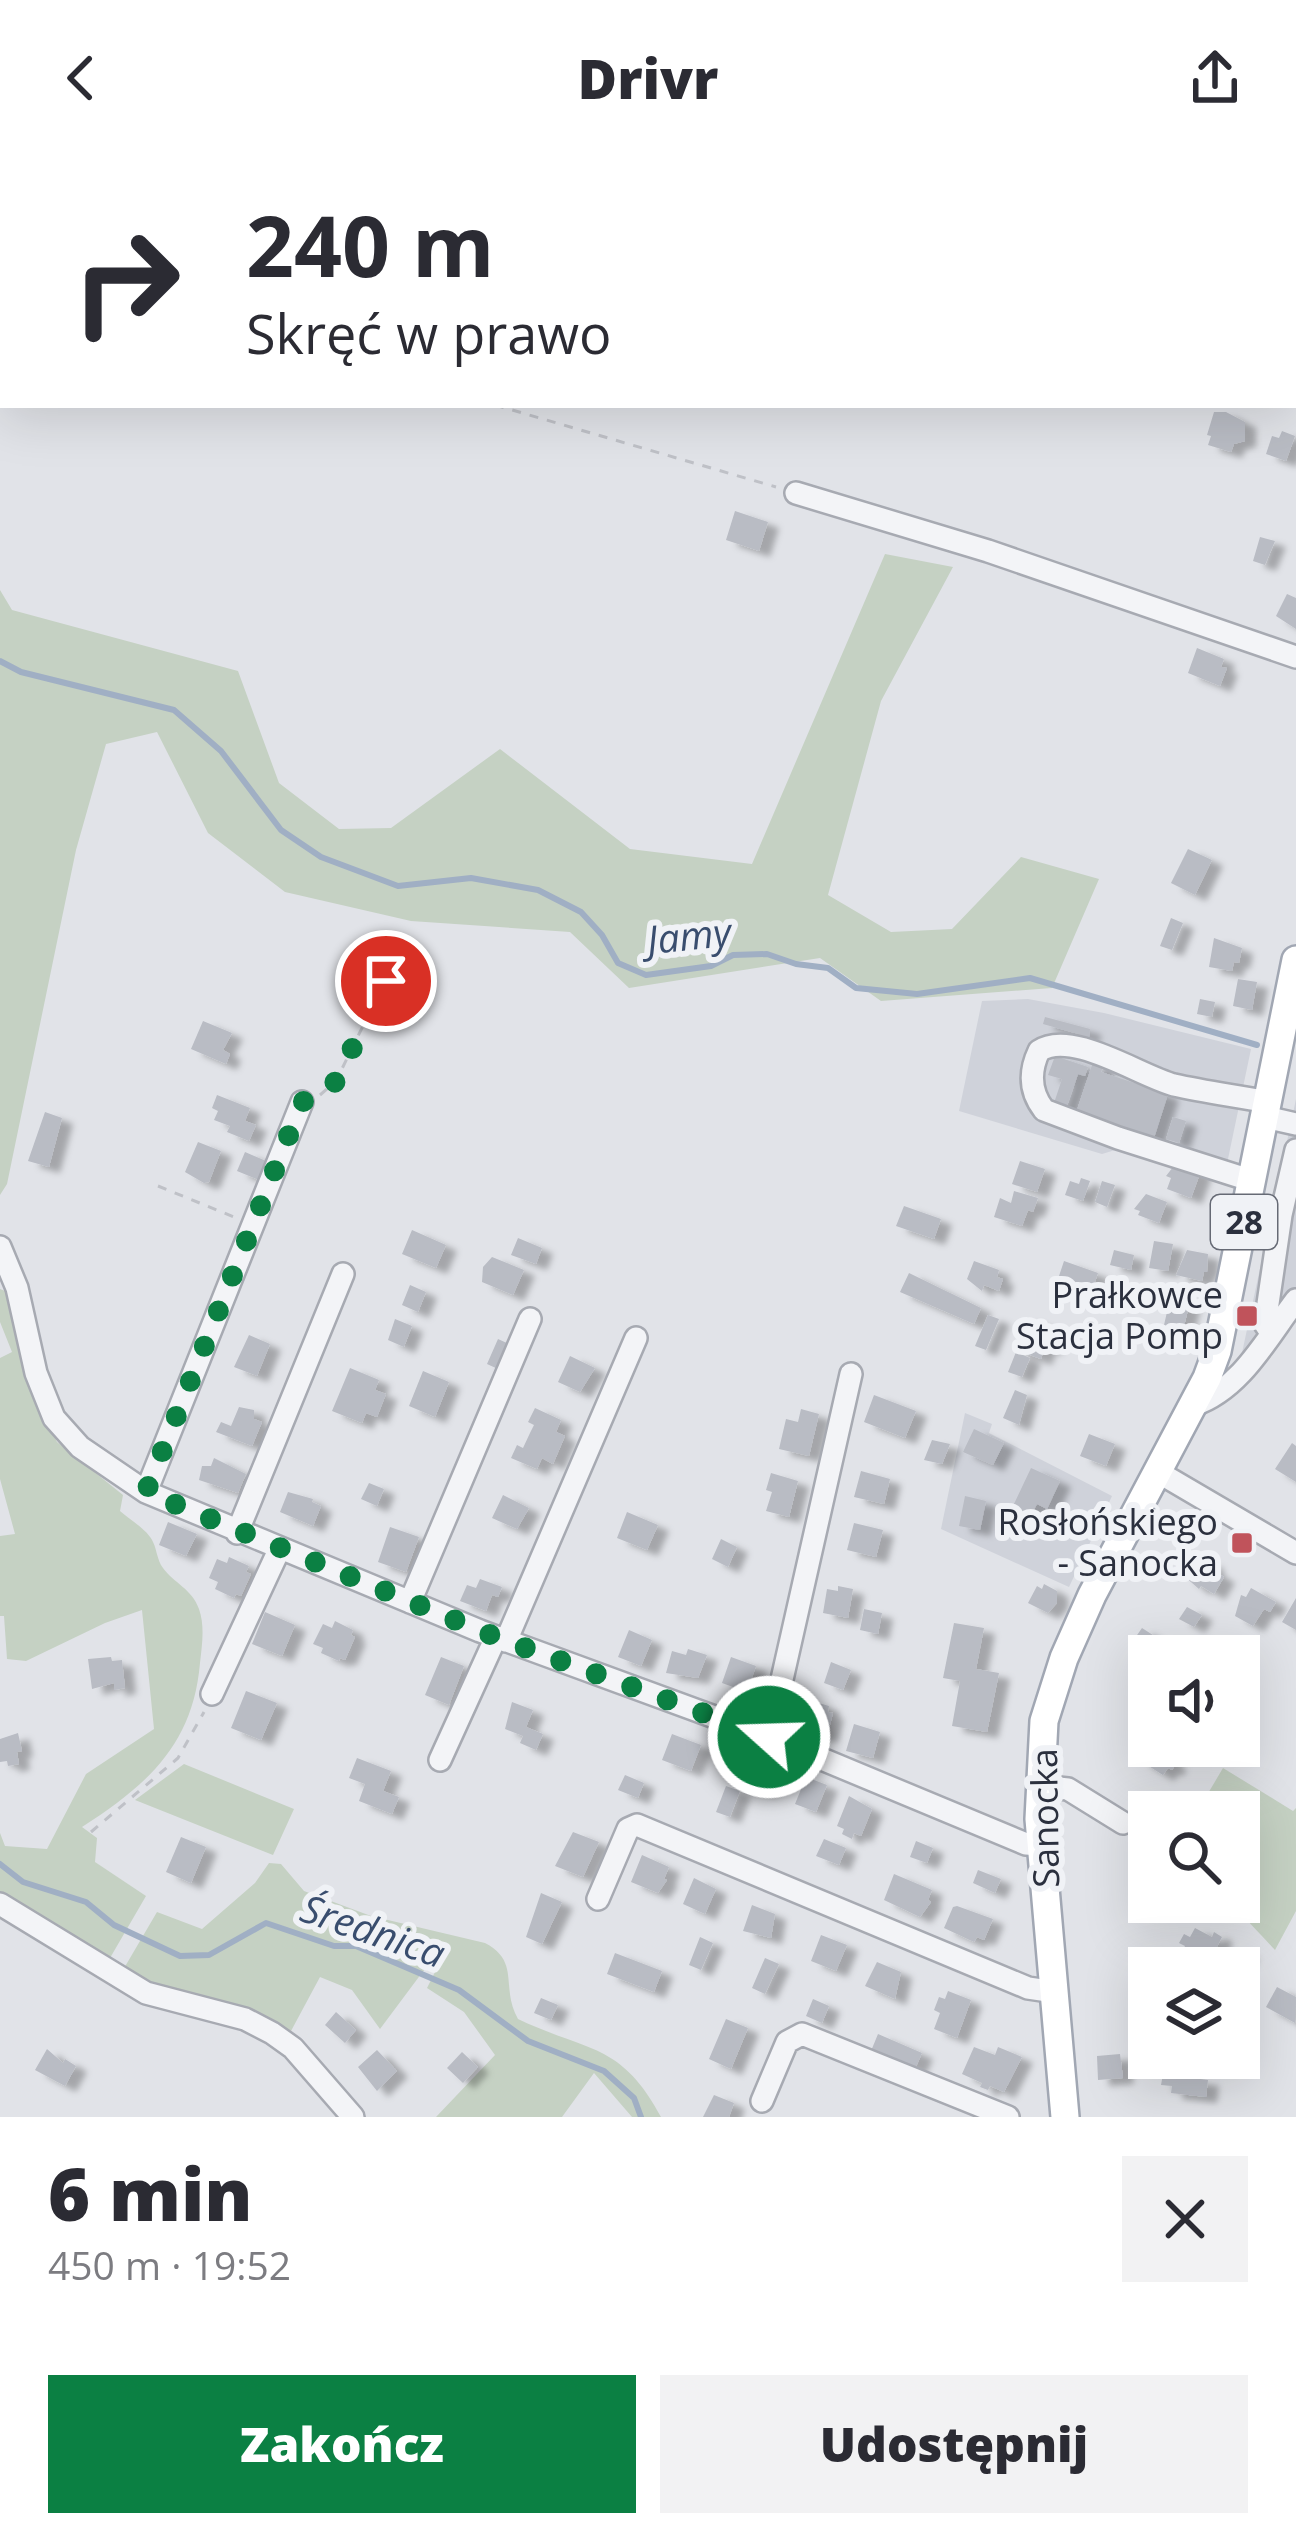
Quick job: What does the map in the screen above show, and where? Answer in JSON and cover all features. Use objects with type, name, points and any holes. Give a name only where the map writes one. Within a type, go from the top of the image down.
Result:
[{"type":"main road","name":"28","points":[[1158,1472],[1216,1351],[1296,960]]},
{"type":"main road","name":"Sanocka","points":[[1065,2117],[1041,1846],[1044,1721],[1064,1658],[1105,1567],[1158,1472]]},
{"type":"street","points":[[796,493],[988,551],[1296,657]]},
{"type":"street","points":[[1252,1181],[1044,1110],[1031,1084],[1039,1051],[1058,1044],[1134,1066],[1171,1084],[1267,1109],[1296,1124]]},
{"type":"street","points":[[146,1492],[302,1102]]},
{"type":"street","points":[[1271,1333],[1265,1324],[1280,1215],[1296,1150]]},
{"type":"street","points":[[0,1247],[54,1418],[65,1435],[146,1492],[501,1639],[769,1737],[912,1799],[1041,1846]]},
{"type":"street","points":[[238,1533],[343,1274]]},
{"type":"street","points":[[1194,1405],[1213,1398],[1236,1379],[1296,1300]]},
{"type":"street","points":[[410,1602],[530,1319]]},
{"type":"street","points":[[440,1760],[501,1639],[636,1338]]},
{"type":"street","points":[[769,1737],[851,1374]]},
{"type":"street","points":[[1158,1472],[1296,1553]]},
{"type":"street","points":[[212,1694],[279,1550]]},
{"type":"street","points":[[1039,1786],[1068,1789],[1123,1823]]},
{"type":"street","points":[[598,1900],[628,1829],[637,1825],[1028,1988],[1055,1992]]},
{"type":"street","points":[[0,1904],[146,1993],[245,2019],[272,2033],[293,2048],[353,2117]]},
{"type":"street","points":[[762,2102],[787,2042],[802,2034],[1008,2117]]},
{"type":"path","points":[[505,408],[796,493]]},
{"type":"path","points":[[302,1102],[325,1093],[336,1081],[386,981]]},
{"type":"path","points":[[158,1186],[253,1224]]},
{"type":"path","points":[[92,1832],[178,1758],[212,1694]]},
{"type":"shaded area","points":[[1028,999],[1251,1049],[1224,1178],[1125,1147],[1102,1154],[959,1111],[982,1001]]},
{"type":"shaded area","points":[[1296,1099],[1296,1292],[1242,1353]]},
{"type":"shaded area","points":[[965,1413],[992,1424],[989,1433],[1112,1496],[1069,1587],[941,1529]]},
{"type":"green space","points":[[885,554],[953,567],[881,701],[828,895],[891,932],[952,929],[1021,857],[1099,879],[1052,988],[881,1001],[820,958],[629,988],[570,932],[411,921],[285,892],[208,833],[157,732],[106,744],[76,850],[7,1184],[0,1195],[0,590],[12,610],[238,671],[279,783],[339,829],[391,828],[500,749],[630,849],[752,864]]},
{"type":"green space","points":[[0,1289],[10,1293],[38,1402],[57,1442],[123,1495],[120,1511],[151,1538],[161,1565],[192,1596],[202,1622],[196,1692],[177,1740],[146,1778],[82,1827],[97,1838],[95,1862],[146,1896],[110,1958],[0,1898],[0,1833],[5,1846],[47,1849],[86,1774],[154,1729],[142,1610],[26,1661],[7,1659],[4,1616],[0,1616],[0,1536],[15,1534],[0,1479],[0,1358],[12,1352],[0,1322]]},
{"type":"green space","points":[[184,1764],[294,1809],[273,1855],[135,1800]]},
{"type":"green space","points":[[1223,1768],[1293,1811],[1296,1808],[1296,1911],[1275,1950],[1250,1923],[1260,1923],[1260,1791],[1209,1791]]},
{"type":"green space","points":[[269,1863],[281,1864],[304,1891],[371,1916],[485,1943],[496,1950],[507,1967],[518,2019],[616,2062],[661,2117],[632,2117],[594,2073],[562,2117],[436,2117],[495,2055],[464,2012],[427,1988],[438,1966],[430,1962],[380,2029],[352,1990],[320,1977],[291,2031],[123,1970],[157,1912],[202,1929],[255,1883]]},
{"type":"building","points":[[1214,412],[1226,412],[1245,422],[1245,441],[1234,444],[1231,452],[1208,445]]},
{"type":"building","points":[[1282,431],[1295,436],[1286,461],[1266,454],[1272,436],[1279,438]]},
{"type":"building","points":[[735,511],[768,522],[759,551],[726,540]]},
{"type":"building","points":[[1260,537],[1275,541],[1265,565],[1253,561]]},
{"type":"building","points":[[1287,594],[1296,598],[1296,629],[1276,616]]},
{"type":"building","points":[[1197,648],[1224,659],[1221,667],[1227,668],[1220,686],[1188,673]]},
{"type":"building","points":[[1188,849],[1212,860],[1195,895],[1171,883]]},
{"type":"building","points":[[1171,918],[1183,923],[1172,950],[1160,946]]},
{"type":"building","points":[[1214,938],[1242,948],[1232,971],[1209,967]]},
{"type":"building","points":[[1238,979],[1257,982],[1252,1010],[1233,1006]]},
{"type":"building","points":[[1200,999],[1215,1002],[1212,1017],[1197,1014]]},
{"type":"building","points":[[1045,1017],[1090,1029],[1089,1037],[1043,1024]]},
{"type":"building","points":[[203,1021],[232,1033],[223,1050],[230,1054],[226,1064],[191,1049]]},
{"type":"building","points":[[1055,1056],[1088,1067],[1085,1076],[1078,1074],[1067,1106],[1077,1110],[1093,1062],[1104,1065],[1101,1072],[1168,1094],[1153,1141],[1052,1109],[1062,1079],[1048,1075]]},
{"type":"building","points":[[217,1095],[250,1108],[245,1121],[256,1125],[249,1141],[227,1132],[230,1126],[214,1120]]},
{"type":"building","points":[[45,1112],[62,1118],[49,1167],[28,1161]]},
{"type":"building","points":[[1173,1117],[1186,1121],[1179,1143],[1166,1139]]},
{"type":"building","points":[[198,1142],[221,1151],[209,1182],[185,1172]]},
{"type":"building","points":[[245,1152],[266,1161],[259,1180],[237,1171]]},
{"type":"building","points":[[1020,1161],[1045,1169],[1037,1192],[1012,1184]]},
{"type":"building","points":[[1177,1162],[1201,1171],[1191,1198],[1167,1189],[1171,1178],[1166,1176]]},
{"type":"building","points":[[1081,1178],[1090,1181],[1083,1201],[1065,1195],[1070,1181],[1079,1184]]},
{"type":"building","points":[[1102,1181],[1115,1185],[1107,1207],[1095,1202]]},
{"type":"building","points":[[1014,1191],[1038,1198],[1022,1226],[994,1217],[1000,1198],[1011,1203]]},
{"type":"building","points":[[1146,1194],[1167,1202],[1159,1223],[1134,1209]]},
{"type":"building","points":[[904,1206],[941,1219],[934,1239],[896,1226]]},
{"type":"building","points":[[412,1230],[446,1245],[436,1268],[402,1254]]},
{"type":"building","points":[[518,1238],[542,1248],[536,1264],[511,1255]]},
{"type":"building","points":[[1154,1241],[1173,1244],[1168,1271],[1149,1268]]},
{"type":"building","points":[[1114,1250],[1134,1255],[1131,1270],[1110,1265]]},
{"type":"building","points":[[1187,1250],[1208,1254],[1202,1281],[1176,1275]]},
{"type":"building","points":[[492,1257],[524,1270],[513,1295],[482,1282],[483,1267]]},
{"type":"building","points":[[974,1261],[999,1270],[997,1277],[1003,1279],[999,1291],[984,1285],[982,1291],[967,1279]]},
{"type":"building","points":[[1064,1261],[1098,1273],[1090,1297],[1056,1285]]},
{"type":"building","points":[[909,1273],[981,1308],[974,1324],[900,1292]]},
{"type":"building","points":[[410,1285],[426,1292],[418,1312],[402,1305]]},
{"type":"building","points":[[1165,1296],[1190,1302],[1183,1330],[1164,1325]]},
{"type":"building","points":[[988,1315],[999,1319],[986,1350],[975,1346]]},
{"type":"building","points":[[1027,1317],[1052,1327],[1051,1349],[1045,1347],[1041,1359],[1016,1350]]},
{"type":"building","points":[[395,1319],[412,1326],[404,1347],[388,1340]]},
{"type":"building","points":[[249,1335],[270,1344],[257,1376],[234,1367]]},
{"type":"building","points":[[498,1339],[509,1344],[498,1369],[487,1364]]},
{"type":"building","points":[[1016,1352],[1030,1358],[1022,1377],[1008,1372]]},
{"type":"building","points":[[570,1356],[595,1368],[580,1392],[558,1382]]},
{"type":"building","points":[[350,1368],[379,1380],[375,1390],[386,1394],[377,1417],[366,1413],[362,1423],[332,1411]]},
{"type":"building","points":[[423,1371],[449,1382],[435,1417],[409,1406]]},
{"type":"building","points":[[1015,1390],[1027,1395],[1019,1425],[1003,1418]]},
{"type":"building","points":[[874,1395],[916,1411],[905,1438],[864,1422]]},
{"type":"building","points":[[239,1407],[254,1410],[254,1419],[262,1422],[252,1446],[216,1432],[221,1422],[231,1426]]},
{"type":"building","points":[[535,1408],[561,1420],[556,1432],[565,1436],[553,1464],[542,1458],[537,1469],[511,1458],[517,1445],[523,1448],[534,1425],[528,1422]]},
{"type":"building","points":[[801,1409],[819,1414],[809,1456],[779,1449],[786,1419],[798,1422]]},
{"type":"building","points":[[974,1429],[1004,1443],[993,1465],[963,1452]]},
{"type":"building","points":[[1089,1434],[1115,1444],[1106,1466],[1080,1456]]},
{"type":"building","points":[[932,1440],[950,1444],[942,1464],[924,1460]]},
{"type":"building","points":[[1292,1443],[1296,1446],[1296,1482],[1275,1469]]},
{"type":"building","points":[[214,1458],[246,1474],[238,1493],[199,1480],[202,1466],[211,1466]]},
{"type":"building","points":[[1031,1468],[1060,1481],[1047,1509],[1037,1504],[1031,1515],[1013,1506]]},
{"type":"building","points":[[861,1471],[890,1479],[884,1504],[854,1497]]},
{"type":"building","points":[[771,1473],[798,1481],[789,1517],[766,1511]]},
{"type":"building","points":[[369,1483],[384,1489],[377,1506],[361,1499]]},
{"type":"building","points":[[288,1492],[321,1506],[313,1526],[280,1512]]},
{"type":"building","points":[[503,1495],[529,1508],[517,1529],[492,1518]]},
{"type":"building","points":[[965,1496],[986,1501],[980,1530],[959,1526]]},
{"type":"building","points":[[627,1512],[658,1525],[647,1550],[617,1538]]},
{"type":"building","points":[[168,1522],[197,1534],[186,1556],[159,1545]]},
{"type":"building","points":[[854,1523],[883,1530],[876,1557],[847,1550]]},
{"type":"building","points":[[390,1527],[419,1537],[406,1572],[378,1562]]},
{"type":"building","points":[[721,1539],[737,1547],[728,1567],[712,1559]]},
{"type":"building","points":[[229,1557],[249,1566],[246,1572],[251,1574],[241,1596],[234,1598],[215,1589],[218,1582],[209,1578],[217,1559],[227,1563]]},
{"type":"building","points":[[1194,1559],[1203,1565],[1211,1560],[1214,1571],[1224,1577],[1214,1594],[1184,1576]]},
{"type":"building","points":[[480,1579],[502,1587],[498,1597],[492,1595],[486,1611],[460,1601],[467,1585],[476,1588]]},
{"type":"building","points":[[1044,1584],[1057,1591],[1057,1603],[1048,1613],[1028,1603],[1037,1586],[1042,1589]]},
{"type":"building","points":[[838,1586],[853,1589],[848,1618],[823,1613],[827,1589],[838,1591]]},
{"type":"building","points":[[1251,1588],[1276,1602],[1270,1612],[1264,1609],[1253,1626],[1235,1616],[1241,1595],[1246,1597]]},
{"type":"building","points":[[1296,1598],[1296,1630],[1282,1622]]},
{"type":"building","points":[[1187,1607],[1202,1615],[1194,1627],[1179,1619]]},
{"type":"building","points":[[864,1609],[882,1613],[878,1634],[860,1630]]},
{"type":"building","points":[[265,1612],[295,1625],[282,1656],[252,1644]]},
{"type":"building","points":[[335,1621],[353,1630],[355,1637],[345,1660],[321,1653],[323,1648],[313,1644],[323,1624],[332,1628]]},
{"type":"building","points":[[954,1623],[984,1628],[976,1669],[999,1673],[987,1732],[952,1726],[960,1681],[943,1678]]},
{"type":"building","points":[[629,1630],[652,1640],[641,1666],[618,1657]]},
{"type":"building","points":[[688,1649],[707,1655],[698,1678],[666,1673],[672,1651],[686,1655]]},
{"type":"building","points":[[441,1657],[464,1666],[449,1705],[425,1695]]},
{"type":"building","points":[[731,1657],[756,1666],[747,1692],[722,1683]]},
{"type":"building","points":[[88,1659],[122,1660],[125,1688],[114,1690],[114,1683],[92,1689]]},
{"type":"building","points":[[831,1662],[851,1670],[843,1690],[824,1683]]},
{"type":"building","points":[[246,1691],[277,1703],[261,1740],[231,1728]]},
{"type":"building","points":[[812,1701],[829,1706],[828,1712],[833,1713],[827,1737],[804,1731]]},
{"type":"building","points":[[512,1702],[533,1710],[526,1727],[543,1734],[536,1750],[520,1743],[523,1736],[505,1729]]},
{"type":"building","points":[[854,1724],[880,1732],[873,1758],[846,1751]]},
{"type":"building","points":[[18,1733],[19,1764],[8,1766],[7,1761],[0,1762],[0,1739]]},
{"type":"building","points":[[672,1734],[701,1745],[691,1771],[662,1760]]},
{"type":"building","points":[[754,1756],[775,1763],[766,1791],[744,1784]]},
{"type":"building","points":[[357,1758],[391,1771],[383,1791],[399,1797],[392,1814],[359,1801],[365,1784],[349,1778]]},
{"type":"building","points":[[625,1775],[644,1783],[638,1798],[618,1790]]},
{"type":"building","points":[[806,1777],[827,1785],[816,1812],[795,1804]]},
{"type":"building","points":[[726,1786],[740,1791],[730,1817],[716,1812]]},
{"type":"building","points":[[849,1796],[872,1809],[861,1836],[854,1833],[852,1839],[837,1826]]},
{"type":"building","points":[[573,1832],[599,1842],[583,1877],[555,1866]]},
{"type":"building","points":[[181,1837],[206,1847],[191,1883],[166,1872]]},
{"type":"building","points":[[824,1839],[846,1848],[839,1865],[816,1856]]},
{"type":"building","points":[[916,1841],[933,1848],[927,1863],[910,1857]]},
{"type":"building","points":[[642,1855],[669,1867],[658,1893],[631,1882]]},
{"type":"building","points":[[978,1870],[1001,1879],[995,1893],[973,1883]]},
{"type":"building","points":[[894,1874],[932,1890],[931,1902],[920,1917],[884,1900]]},
{"type":"building","points":[[694,1878],[716,1889],[705,1914],[683,1904]]},
{"type":"building","points":[[541,1893],[562,1902],[542,1944],[526,1937]]},
{"type":"building","points":[[752,1905],[775,1914],[771,1938],[743,1931]]},
{"type":"building","points":[[957,1906],[993,1919],[984,1940],[977,1937],[974,1942],[944,1928]]},
{"type":"building","points":[[1195,1928],[1222,1937],[1217,1947],[1179,1943],[1184,1934],[1190,1937]]},
{"type":"building","points":[[821,1935],[847,1945],[836,1971],[811,1961]]},
{"type":"building","points":[[700,1937],[713,1943],[701,1970],[689,1965]]},
{"type":"building","points":[[615,1953],[662,1971],[654,1992],[607,1974]]},
{"type":"building","points":[[765,1958],[779,1964],[765,1994],[752,1988]]},
{"type":"building","points":[[877,1962],[901,1972],[895,1999],[865,1986]]},
{"type":"building","points":[[1277,1987],[1296,1997],[1295,2023],[1266,2007]]},
{"type":"building","points":[[948,1991],[971,2000],[957,2038],[934,2029],[940,2013],[934,2010],[939,1997],[945,1999]]},
{"type":"building","points":[[541,1998],[558,2005],[551,2020],[534,2013]]},
{"type":"building","points":[[813,1999],[829,2006],[822,2023],[806,2016]]},
{"type":"building","points":[[336,2012],[356,2030],[345,2043],[325,2025]]},
{"type":"building","points":[[726,2019],[748,2028],[731,2069],[709,2059]]},
{"type":"building","points":[[878,2034],[922,2053],[915,2069],[871,2051]]},
{"type":"building","points":[[974,2047],[995,2055],[998,2047],[1022,2057],[1004,2092],[980,2087],[982,2083],[962,2074]]},
{"type":"building","points":[[47,2049],[63,2063],[65,2059],[76,2066],[65,2086],[35,2070]]},
{"type":"building","points":[[377,2050],[397,2071],[377,2091],[358,2067]]},
{"type":"building","points":[[462,2052],[478,2067],[463,2083],[447,2068]]},
{"type":"building","points":[[1120,2054],[1123,2078],[1098,2080],[1097,2056]]},
{"type":"building","points":[[1162,2079],[1208,2080],[1206,2097],[1171,2093],[1172,2086],[1161,2085]]},
{"type":"building","points":[[714,2095],[734,2103],[729,2117],[703,2117]]},
{"type":"waterway","name":"Jamy","points":[[0,661],[21,672],[174,710],[221,751],[281,830],[321,857],[398,886],[471,878],[538,890],[581,912],[618,963],[646,975],[711,966],[733,955],[767,954],[828,968],[856,988],[917,994],[1030,978],[1257,1045]]},
{"type":"waterway","name":"Średnica","points":[[0,1864],[23,1882],[86,1902],[114,1925],[180,1956],[209,1955],[266,1923],[334,1946],[356,1946],[459,1990],[528,2041],[604,2071],[634,2098],[641,2117]]},
{"type":"place","name":"Prałkowce Stacja Pomp","points":[[1247,1316]]},
{"type":"place","name":"Rosłońskiego - Sanocka","points":[[1242,1543]]},
{"type":"route","points":[[386,981],[336,1081],[325,1093],[302,1102],[146,1492],[496,1637],[769,1737]]}]
